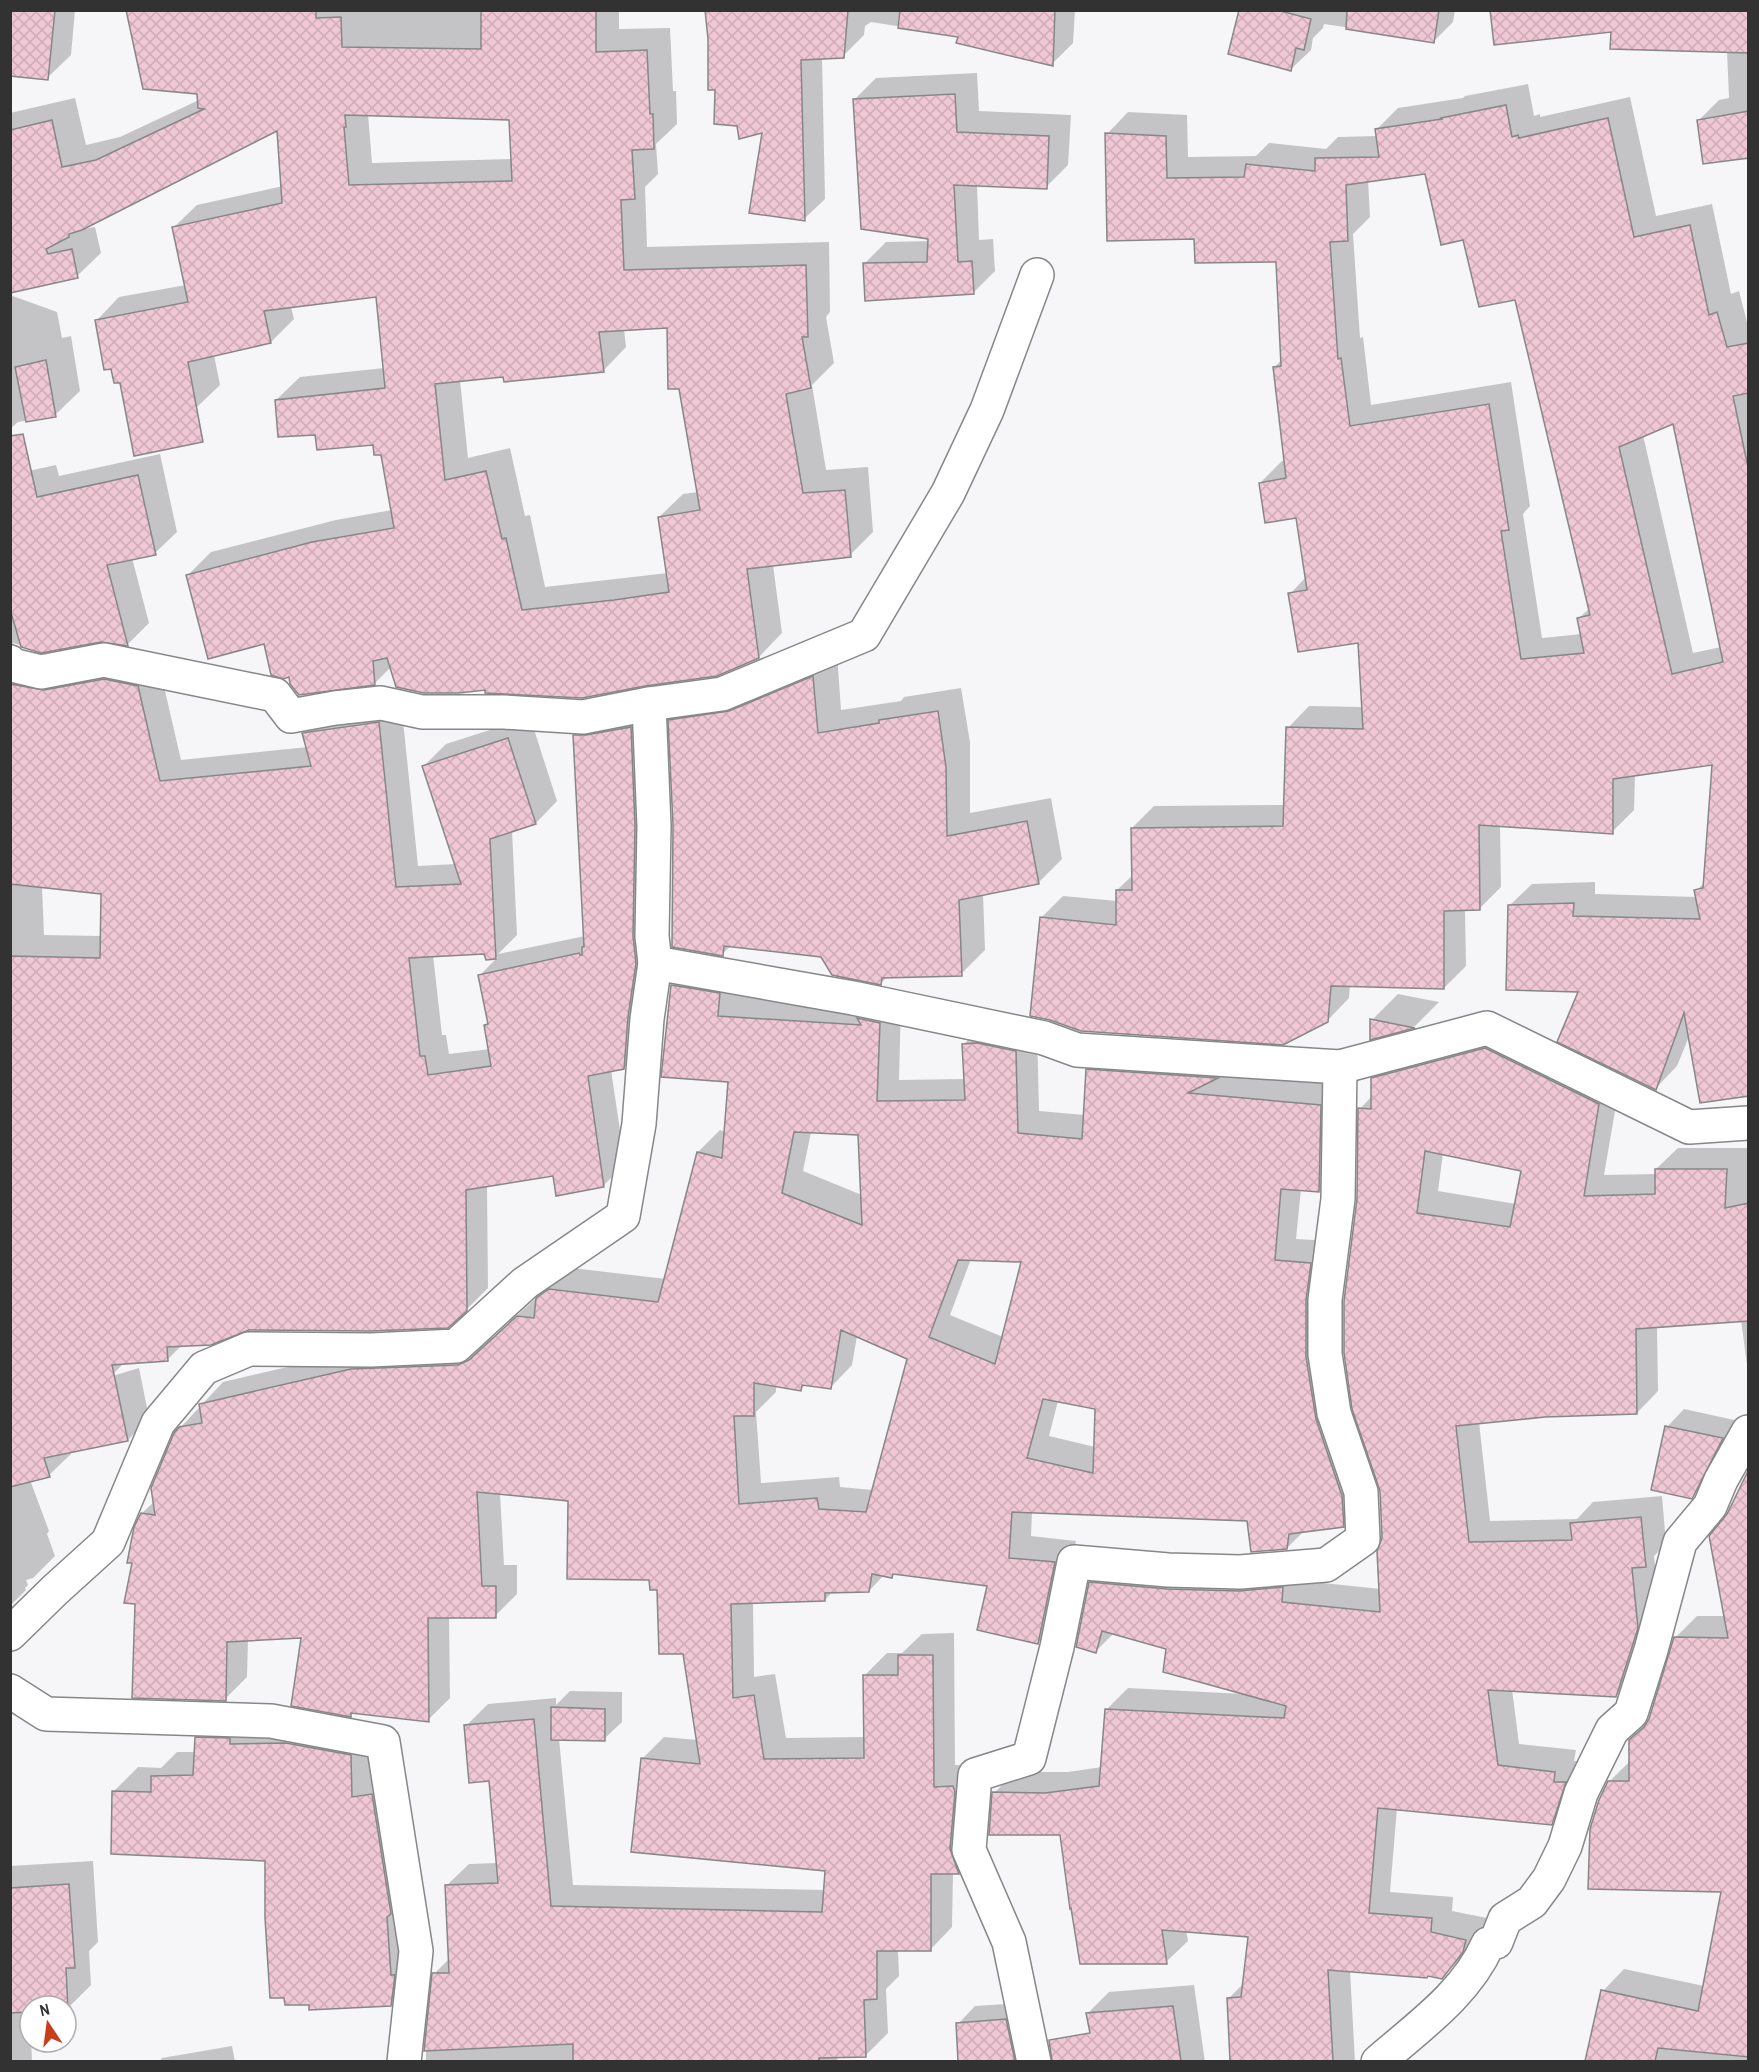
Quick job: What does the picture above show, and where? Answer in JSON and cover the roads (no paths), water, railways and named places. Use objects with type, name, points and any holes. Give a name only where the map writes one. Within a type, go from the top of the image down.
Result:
[{"type":"street","points":[[10,662],[12,665],[41,672],[104,660],[274,695],[291,716],[381,703],[422,712],[504,712],[583,717],[649,704],[722,694],[864,635],[948,493],[987,410],[1037,275]]},
{"type":"street","points":[[10,1634],[108,1542],[158,1423],[204,1368],[249,1349],[371,1350],[456,1346],[525,1283],[623,1216],[639,1124],[647,1019],[655,963],[652,936],[654,826],[649,704]]},
{"type":"street","points":[[655,963],[864,1000],[1044,1038],[1077,1050],[1341,1067],[1487,1028],[1689,1127],[1749,1123]]},
{"type":"street","points":[[1034,2061],[1009,1942],[969,1850],[975,1775],[1029,1758],[1057,1647],[1074,1562],[1168,1570],[1240,1572],[1326,1565],[1363,1539],[1361,1492],[1334,1413],[1326,1354],[1325,1300],[1338,1199],[1341,1067]]},
{"type":"street","points":[[1378,2061],[1454,1995],[1483,1956],[1488,1944],[1496,1942],[1505,1919],[1532,1902],[1549,1879],[1566,1846],[1586,1782],[1612,1730],[1631,1713],[1651,1650],[1680,1542],[1710,1506],[1721,1480],[1749,1432]]},
{"type":"street","points":[[10,1691],[46,1714],[271,1721],[383,1742],[416,1951],[404,2061]]}]
